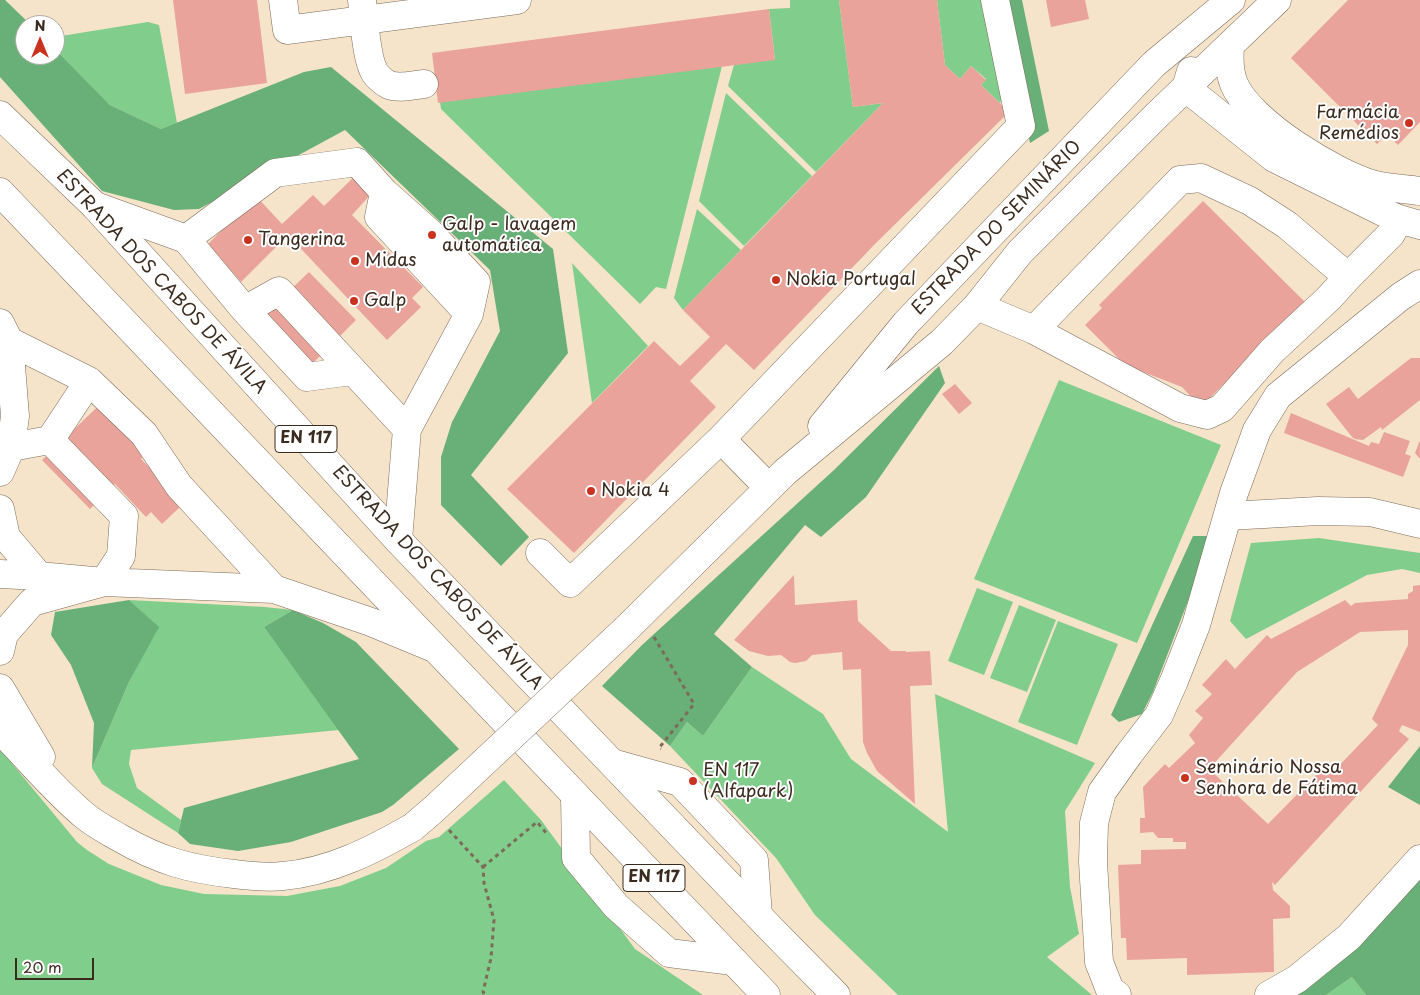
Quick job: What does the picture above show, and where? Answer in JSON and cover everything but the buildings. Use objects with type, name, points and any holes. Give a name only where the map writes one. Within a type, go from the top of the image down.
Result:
[{"type":"main road","points":[[283,0],[287,30],[363,10],[517,0]]},
{"type":"main road","points":[[540,553],[570,583],[721,439],[1021,126],[995,0]]},
{"type":"main road","name":"ESTRADA DO SEMINÁRIO","points":[[65,797],[85,816],[102,828],[150,854],[173,863],[201,870],[256,877],[284,876],[342,862],[378,847],[413,827],[626,628],[777,480],[942,342],[978,306],[1020,252],[1149,123],[1277,0]]},
{"type":"main road","name":"ESTRADA DO SEMINÁRIO","points":[[1186,88],[1198,46],[1230,2]]},
{"type":"main road","name":"ESTRADA DO SEMINÁRIO","points":[[777,480],[906,323],[1154,64],[1230,2]]},
{"type":"main road","points":[[363,10],[373,70],[388,84],[399,87],[424,84]]},
{"type":"main road","points":[[1230,46],[1229,66],[1234,85],[1252,110],[1287,139],[1351,176],[1374,185],[1420,191]]},
{"type":"main road","points":[[1186,88],[1274,158],[1409,222]]},
{"type":"main road","name":"ESTRADA DOS CABOS DE ÁVILA","points":[[0,115],[95,206],[398,540],[836,995]]},
{"type":"main road","points":[[186,239],[275,173],[357,162],[384,192],[379,217],[469,314],[407,429],[398,540]]},
{"type":"main road","points":[[1034,330],[1180,180],[1201,178],[1250,201],[1287,225],[1348,277]]},
{"type":"main road","name":"EN 117","points":[[0,192],[766,995]]},
{"type":"main road","points":[[95,206],[186,239],[245,310],[306,377],[352,370]]},
{"type":"main road","points":[[978,306],[1034,330],[1180,408],[1207,415],[1222,408],[1272,351],[1329,298],[1391,234],[1409,222]]},
{"type":"main road","points":[[245,310],[279,291],[407,429]]},
{"type":"main road","points":[[1117,995],[1110,990],[1099,962],[1094,823],[1102,792],[1159,715],[1174,681],[1196,625],[1234,493],[1257,430],[1278,396],[1410,291]]},
{"type":"main road","points":[[4,332],[89,381],[144,434],[179,486],[274,590]]},
{"type":"main road","points":[[0,472],[11,447],[15,416],[4,332]]},
{"type":"main road","points":[[11,447],[50,440],[89,381]]},
{"type":"main road","points":[[721,439],[777,480]]},
{"type":"main road","points":[[0,651],[4,634],[32,602],[104,582],[121,556],[124,516],[50,440]]},
{"type":"main road","points":[[0,509],[6,537],[39,576]]},
{"type":"main road","points":[[1228,516],[1318,511],[1370,512],[1420,524]]},
{"type":"main road","points":[[0,574],[104,582],[274,590],[371,622],[434,648]]},
{"type":"main road","points":[[0,688],[65,797]]},
{"type":"main road","points":[[0,730],[65,797]]},
{"type":"main road","points":[[612,763],[680,782],[754,860],[758,915]]},
{"type":"main road","points":[[575,795],[576,858],[616,906],[669,953],[733,961]]},
{"type":"main road","points":[[1269,995],[1297,979],[1349,937],[1418,864]]},
{"type":"path","points":[[654,636],[694,704],[659,748]]},
{"type":"path","points":[[434,809],[451,832],[483,867],[484,883],[494,920],[491,958],[483,992],[485,995]]},
{"type":"green space","points":[[0,0],[5,0],[21,15],[15,15],[15,65],[65,65],[65,59],[110,105],[161,129],[304,72],[331,67],[553,249],[568,353],[471,475],[529,537],[501,566],[441,505],[441,457],[452,422],[500,331],[490,270],[345,130],[199,209],[174,210],[102,191],[0,77]]},
{"type":"green space","points":[[790,0],[839,0],[853,107],[883,103],[816,172],[728,86],[734,65],[775,59],[769,9],[790,8]]},
{"type":"green space","points":[[937,0],[982,0],[1002,98],[1000,103],[981,85],[986,79],[971,66],[960,79],[945,65]]},
{"type":"green space","points":[[1002,0],[1022,0],[1049,131],[1030,143]]},
{"type":"green space","points":[[148,22],[159,25],[177,123],[161,129],[110,105],[65,59],[65,35]]},
{"type":"green space","points":[[722,66],[666,289],[656,287],[640,304],[441,109],[440,102]]},
{"type":"green space","points":[[726,93],[812,176],[744,246],[699,201]]},
{"type":"green space","points":[[697,209],[741,250],[683,310],[674,298]]},
{"type":"green space","points":[[572,263],[648,346],[592,403]]},
{"type":"green space","points":[[939,366],[945,383],[866,497],[821,537],[805,525],[714,634],[752,667],[703,736],[687,722],[670,746],[602,686],[642,645],[834,470]]},
{"type":"green space","points":[[1059,380],[1221,445],[1137,643],[974,579]]},
{"type":"green space","points":[[1193,536],[1213,536],[1153,692],[1142,714],[1119,722],[1111,715]]},
{"type":"green space","points":[[1319,538],[1420,553],[1420,573],[1402,569],[1367,575],[1246,639],[1230,621],[1251,543]]},
{"type":"green space","points":[[977,588],[1013,602],[984,675],[948,661]]},
{"type":"green space","points":[[129,600],[293,610],[264,627],[339,730],[131,750],[129,764],[137,788],[181,820],[178,833],[102,784],[92,768],[129,682],[158,627]]},
{"type":"green space","points":[[129,600],[159,627],[129,682],[92,768],[94,723],[71,665],[51,635],[55,612]]},
{"type":"green space","points":[[1019,605],[1056,620],[1027,692],[990,678]]},
{"type":"green space","points":[[293,610],[323,623],[356,642],[459,749],[393,805],[382,812],[291,842],[238,851],[190,844],[178,833],[184,808],[359,759],[264,627]]},
{"type":"green space","points":[[1058,621],[1118,644],[1077,745],[1018,722]]},
{"type":"green space","points":[[752,667],[823,714],[851,759],[948,832],[935,694],[1095,763],[1065,811],[1070,887],[1079,934],[1047,957],[1092,995],[898,995],[815,915],[776,858],[670,746],[687,722],[703,736]]},
{"type":"green space","points":[[1420,746],[1420,805],[1388,787]]},
{"type":"green space","points":[[0,749],[77,842],[87,850],[109,864],[161,885],[204,894],[287,896],[340,886],[386,868],[426,841],[439,837],[504,780],[541,820],[635,949],[703,995],[0,995]]},
{"type":"green space","points":[[1420,867],[1420,995],[1366,995],[1352,977],[1326,995],[1289,995]]},
{"type":"green space","points":[[1352,977],[1366,995],[1326,995]]},
{"type":"place","name":"Farmácia Remédios","points":[[1409,123]]},
{"type":"place","name":"Galp - lavagem automática","points":[[432,235]]},
{"type":"place","name":"Tangerina","points":[[248,240]]},
{"type":"place","name":"Midas","points":[[355,261]]},
{"type":"place","name":"Nokia Portugal","points":[[776,280]]},
{"type":"place","name":"Galp","points":[[354,301]]},
{"type":"place","name":"Nokia 4","points":[[591,491]]},
{"type":"place","name":"Seminário Nossa Senhora de Fátima","points":[[1185,778]]},
{"type":"place","name":"EN 117 (Alfapark)","points":[[693,781]]}]
